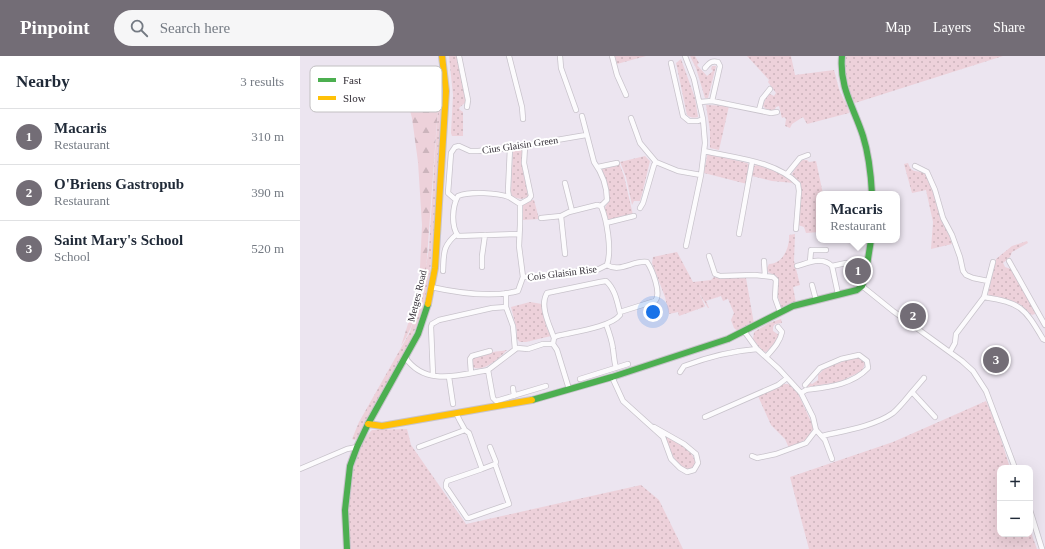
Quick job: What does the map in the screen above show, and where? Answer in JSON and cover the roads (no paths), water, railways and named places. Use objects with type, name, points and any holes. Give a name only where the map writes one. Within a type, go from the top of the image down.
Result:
[{"type":"street","name":"Metges Road","points":[[347,549],[345,510],[350,466],[368,424],[418,334],[428,304],[435,268],[446,91],[442,56]]},
{"type":"street","points":[[459,56],[468,100],[467,107]]},
{"type":"street","points":[[509,56],[522,107],[523,119]]},
{"type":"street","points":[[560,56],[561,68],[576,110]]},
{"type":"street","points":[[612,56],[617,75],[626,95]]},
{"type":"street","points":[[685,56],[694,79],[700,102],[703,119],[704,151],[701,175],[686,246]]},
{"type":"street","points":[[842,56],[840,66],[842,80],[863,136],[872,191]]},
{"type":"street","points":[[705,68],[713,62],[718,62],[720,66],[712,101]]},
{"type":"street","points":[[671,63],[683,116],[689,121],[698,121],[703,119]]},
{"type":"street","points":[[759,110],[762,99],[770,89]]},
{"type":"street","points":[[700,102],[712,101],[771,113],[778,112]]},
{"type":"street","points":[[541,218],[561,216],[572,211],[597,205],[601,206],[607,200],[603,178],[594,162],[582,116]]},
{"type":"street","points":[[631,118],[640,143],[656,162],[678,171],[701,175]]},
{"type":"street","name":"Cius Glaisin Green","points":[[456,200],[448,193],[451,153],[454,147],[459,146],[470,151],[478,152],[525,146],[586,135]]},
{"type":"street","points":[[520,204],[529,199],[531,196],[524,163],[525,146]]},
{"type":"street","points":[[509,197],[508,181],[510,148]]},
{"type":"street","points":[[704,151],[765,165],[787,174],[798,184],[799,190],[796,229]]},
{"type":"street","points":[[787,174],[800,158],[808,155]]},
{"type":"street","points":[[640,208],[656,162]]},
{"type":"street","points":[[739,234],[752,162]]},
{"type":"street","points":[[598,167],[617,163]]},
{"type":"street","points":[[915,166],[927,172],[935,190],[943,218],[952,235],[960,257],[963,271],[966,275],[972,278],[988,280]]},
{"type":"street","points":[[565,183],[572,211]]},
{"type":"street","points":[[456,234],[453,222],[456,200],[458,196],[471,194],[499,194],[509,197],[520,204]]},
{"type":"street","points":[[431,287],[457,292],[489,294],[518,291],[522,278],[518,246],[520,204]]},
{"type":"street","name":"Cois Glaisin Rise","points":[[522,278],[550,276],[582,270],[597,270],[607,264],[609,259],[606,223],[601,206]]},
{"type":"street","points":[[561,216],[565,254]]},
{"type":"street","points":[[606,223],[634,216]]},
{"type":"street","points":[[456,234],[458,236],[519,234]]},
{"type":"street","points":[[443,271],[445,247],[456,234]]},
{"type":"street","points":[[482,267],[485,235]]},
{"type":"street","points":[[368,424],[382,426],[532,400],[612,377],[728,339],[793,306],[857,290],[862,286],[865,278],[871,243]]},
{"type":"street","points":[[810,262],[811,250],[826,250]]},
{"type":"street","points":[[709,256],[715,274],[720,276],[773,277],[776,280],[775,298],[780,312]]},
{"type":"street","points":[[797,266],[824,260],[832,266],[838,294]]},
{"type":"street","points":[[607,264],[614,268],[643,261],[647,262],[651,269],[658,294],[655,301],[620,312]]},
{"type":"street","points":[[1009,261],[1045,325]]},
{"type":"street","points":[[764,262],[764,276]]},
{"type":"street","points":[[950,352],[955,343],[956,334],[984,298],[993,262]]},
{"type":"street","points":[[832,266],[846,263]]},
{"type":"street","points":[[554,338],[606,324],[618,319],[620,312],[613,288],[606,281],[547,293],[544,298],[544,304],[554,338],[553,344],[557,350],[569,389]]},
{"type":"street","points":[[812,285],[816,300]]},
{"type":"street","points":[[862,286],[893,311],[950,352],[972,372],[986,391],[1014,465]]},
{"type":"street","points":[[506,293],[506,307],[513,326],[515,349]]},
{"type":"street","points":[[984,298],[1014,303],[1024,310],[1045,340]]},
{"type":"street","points":[[433,375],[432,324],[447,318],[492,308],[506,307]]},
{"type":"street","points":[[1031,319],[1038,314]]},
{"type":"street","points":[[606,324],[611,340],[616,368]]},
{"type":"street","points":[[766,357],[781,337],[782,332],[778,327]]},
{"type":"street","points":[[744,331],[757,349],[801,392],[813,417],[816,430],[825,440],[832,460]]},
{"type":"street","points":[[405,357],[411,365],[419,371],[443,378],[488,370],[515,349],[528,348],[543,344],[553,344]]},
{"type":"street","points":[[680,372],[684,366],[721,354],[757,349]]},
{"type":"street","points":[[471,373],[470,359],[472,356],[490,351]]},
{"type":"street","points":[[801,392],[846,382],[862,374],[868,368],[867,361],[860,355],[841,359],[820,368],[805,385]]},
{"type":"street","points":[[580,379],[628,364]]},
{"type":"street","points":[[488,370],[492,398],[496,401],[546,386]]},
{"type":"street","points":[[449,377],[453,404]]},
{"type":"street","points":[[612,377],[623,401],[654,427],[663,437],[671,459],[680,468],[687,472],[694,470],[698,463],[696,454],[684,444],[654,427]]},
{"type":"street","points":[[704,417],[778,385],[787,378]]},
{"type":"street","points":[[822,436],[861,426],[879,420],[893,413],[924,378]]},
{"type":"street","points":[[513,388],[514,396]]},
{"type":"street","points":[[912,392],[935,417]]},
{"type":"street","points":[[456,413],[469,433],[482,469]]},
{"type":"street","points":[[419,447],[466,430]]},
{"type":"street","points":[[752,456],[756,458],[776,454],[806,443],[816,430]]},
{"type":"street","points":[[300,469],[347,449],[357,447]]},
{"type":"street","points":[[490,447],[509,504],[467,518],[446,487],[447,481],[495,464]]},
{"type":"street","points":[[1033,520],[1042,549]]},
{"type":"place","name":"Macaris","points":[[858,271]]},
{"type":"place","name":"O'Briens Gastropub","points":[[913,316]]},
{"type":"place","name":"Saint Mary's School","points":[[996,360]]}]
